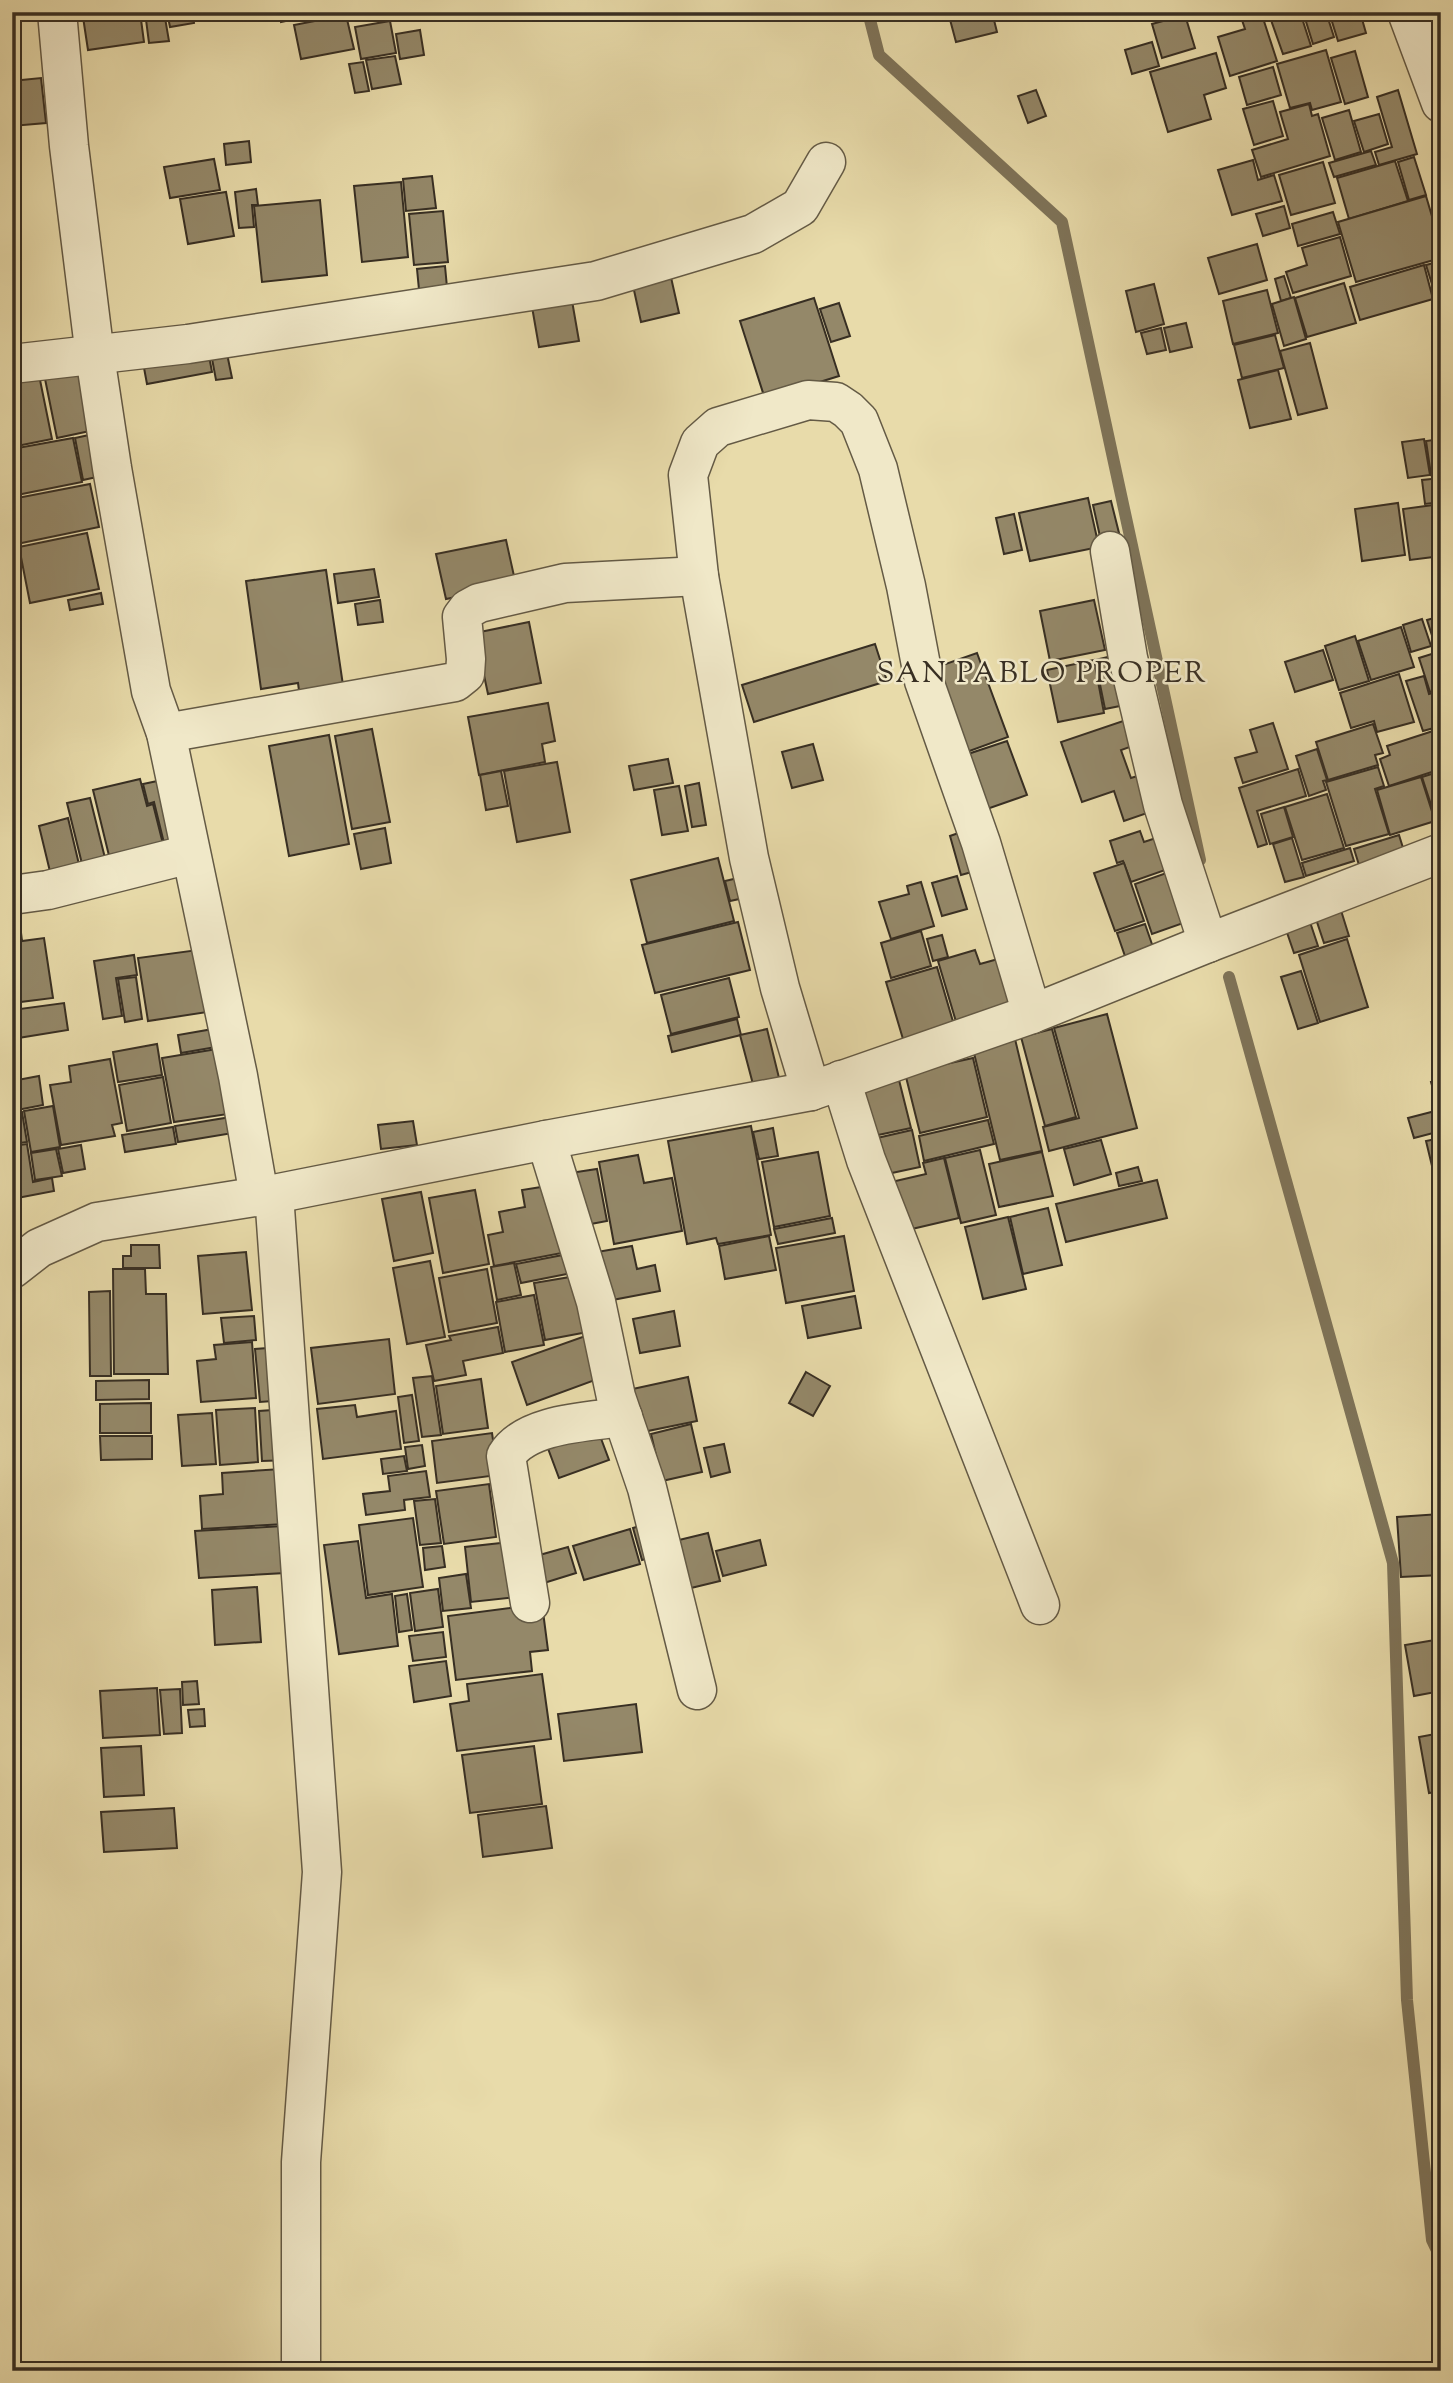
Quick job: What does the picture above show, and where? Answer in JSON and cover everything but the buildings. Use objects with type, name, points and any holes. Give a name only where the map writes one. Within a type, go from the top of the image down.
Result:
[{"type":"street","points":[[57,12],[69,146],[95,356],[151,691],[166,733],[238,1076],[266,1195],[322,1872],[301,2162],[301,2371]]},
{"type":"street","points":[[1407,12],[1441,103]]},
{"type":"street","points":[[12,364],[95,356],[310,326],[596,281],[753,234],[800,206],[826,162]]},
{"type":"street","points":[[1032,1014],[981,843],[924,681],[906,586],[878,469],[859,421],[836,402],[808,400],[718,427],[700,443],[688,475],[699,576],[748,858],[780,989],[826,1086],[866,1160],[1040,1605]]},
{"type":"street","points":[[1110,551],[1128,658],[1163,806],[1208,943]]},
{"type":"street","points":[[166,733],[454,682],[465,674],[462,617],[468,609],[479,603],[565,583],[699,576]]},
{"type":"street","points":[[12,1269],[38,1248],[97,1222],[266,1195],[826,1086],[1032,1014],[1441,853]]},
{"type":"street","points":[[12,895],[48,890],[190,854]]},
{"type":"street","points":[[546,1139],[596,1302],[616,1397],[647,1488],[697,1690]]},
{"type":"street","points":[[530,1603],[506,1456],[517,1444],[546,1429],[623,1417]]},
{"type":"waterway","points":[[868,12],[879,55],[1062,222],[1200,860]]},
{"type":"waterway","points":[[1229,977],[1393,1563],[1407,2000],[1432,2240],[1441,2259]]},
{"type":"district","name":"SAN PABLO PROPER","points":[[1042,674]]}]
